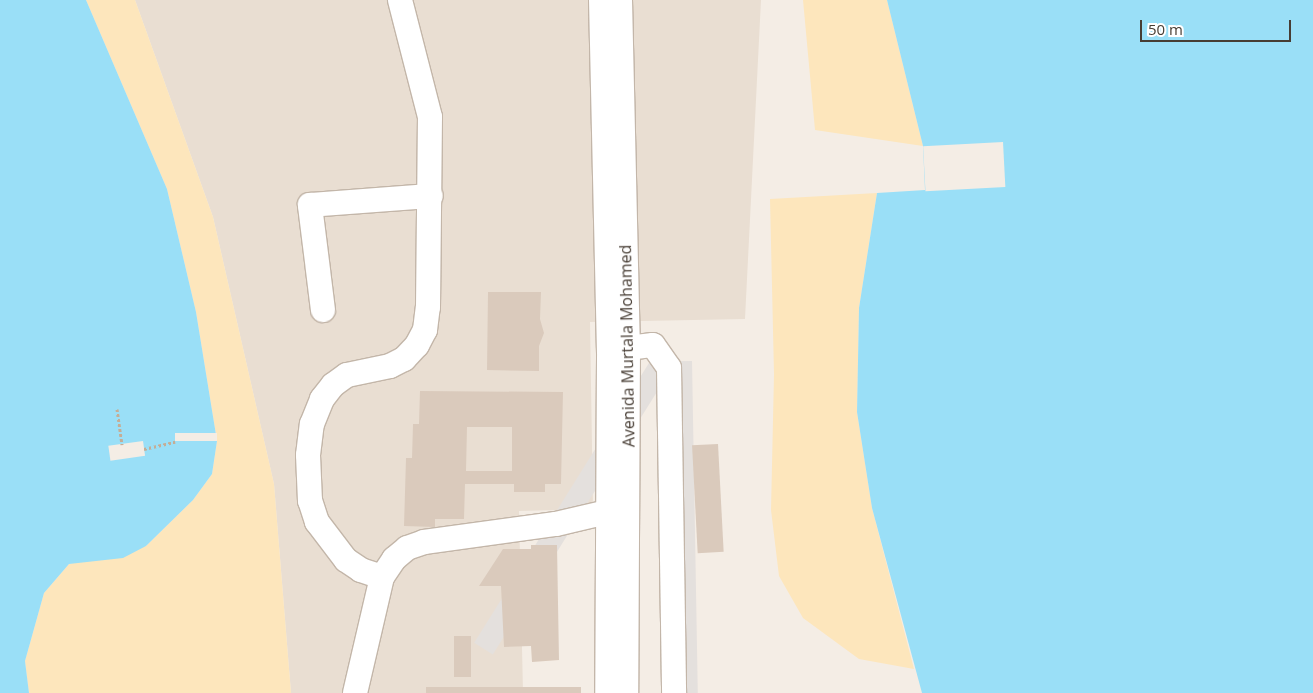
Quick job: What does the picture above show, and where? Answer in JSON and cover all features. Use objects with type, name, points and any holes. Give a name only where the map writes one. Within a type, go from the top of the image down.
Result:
[{"type":"street","points":[[382,577],[361,570],[346,560],[317,522],[310,501],[308,455],[312,424],[322,399],[333,385],[347,376],[390,366],[404,359],[417,345],[425,330],[428,307],[431,196],[430,117],[400,0]]},
{"type":"street","name":"Avenida Murtala Mohamed","points":[[601,0],[609,359],[607,693]]},
{"type":"street","name":"Avenida Murtala Mohamed","points":[[620,0],[628,348],[626,693]]},
{"type":"street","points":[[323,310],[310,206],[431,196]]},
{"type":"street","points":[[628,348],[654,346],[668,368],[674,693]]},
{"type":"street","points":[[354,693],[382,577],[394,559],[407,548],[424,542],[556,524],[607,512]]},
{"type":"path","points":[[117,409],[122,445]]},
{"type":"path","points":[[144,449],[175,442]]},
{"type":"shaded area","points":[[135,0],[761,0],[745,319],[590,322],[593,509],[519,511],[523,693],[291,693],[274,484],[213,217]]},
{"type":"shaded area","points":[[672,361],[692,361],[698,693],[678,693]]},
{"type":"shaded area","points":[[649,363],[668,375],[493,655],[474,643]]},
{"type":"sand","points":[[86,0],[135,0],[213,217],[274,484],[291,693],[29,693],[25,661],[44,593],[69,564],[146,546],[193,500],[212,474],[217,441],[196,312],[167,189]]},
{"type":"sand","points":[[803,0],[887,0],[923,146],[815,130]]},
{"type":"sand","points":[[877,193],[859,308],[857,412],[872,508],[914,669],[859,659],[803,618],[779,576],[771,510],[774,374],[770,199]]},
{"type":"water","points":[[0,0],[86,0],[167,189],[196,312],[217,441],[212,474],[193,500],[146,546],[123,558],[69,564],[44,593],[25,661],[29,693],[0,693]]},
{"type":"water","points":[[887,0],[1313,0],[1313,693],[922,693],[872,508],[857,412],[859,308],[877,193],[925,190],[923,146]]},
{"type":"pier","points":[[1003,142],[1005,187],[925,191],[923,146]]},
{"type":"pier","points":[[175,433],[217,433],[217,441],[175,441]]},
{"type":"pier","points":[[143,441],[145,456],[110,461],[108,446]]},
{"type":"building","points":[[488,292],[541,292],[540,319],[544,333],[539,346],[539,371],[487,370]]},
{"type":"building","points":[[420,391],[563,392],[561,484],[545,484],[545,492],[514,492],[514,484],[465,484],[464,519],[435,519],[435,527],[404,526],[406,458],[412,458],[413,424],[419,424]],"holes":[[[467,427],[512,427],[512,471],[466,471]]]},
{"type":"building","points":[[718,444],[724,552],[698,553],[692,445]]},
{"type":"building","points":[[531,545],[557,545],[559,660],[532,662],[531,646],[504,647],[501,586],[479,586],[503,549],[531,549]]},
{"type":"building","points":[[454,636],[471,636],[471,677],[454,677]]},
{"type":"building","points":[[426,687],[581,687],[581,693],[426,693]]}]
